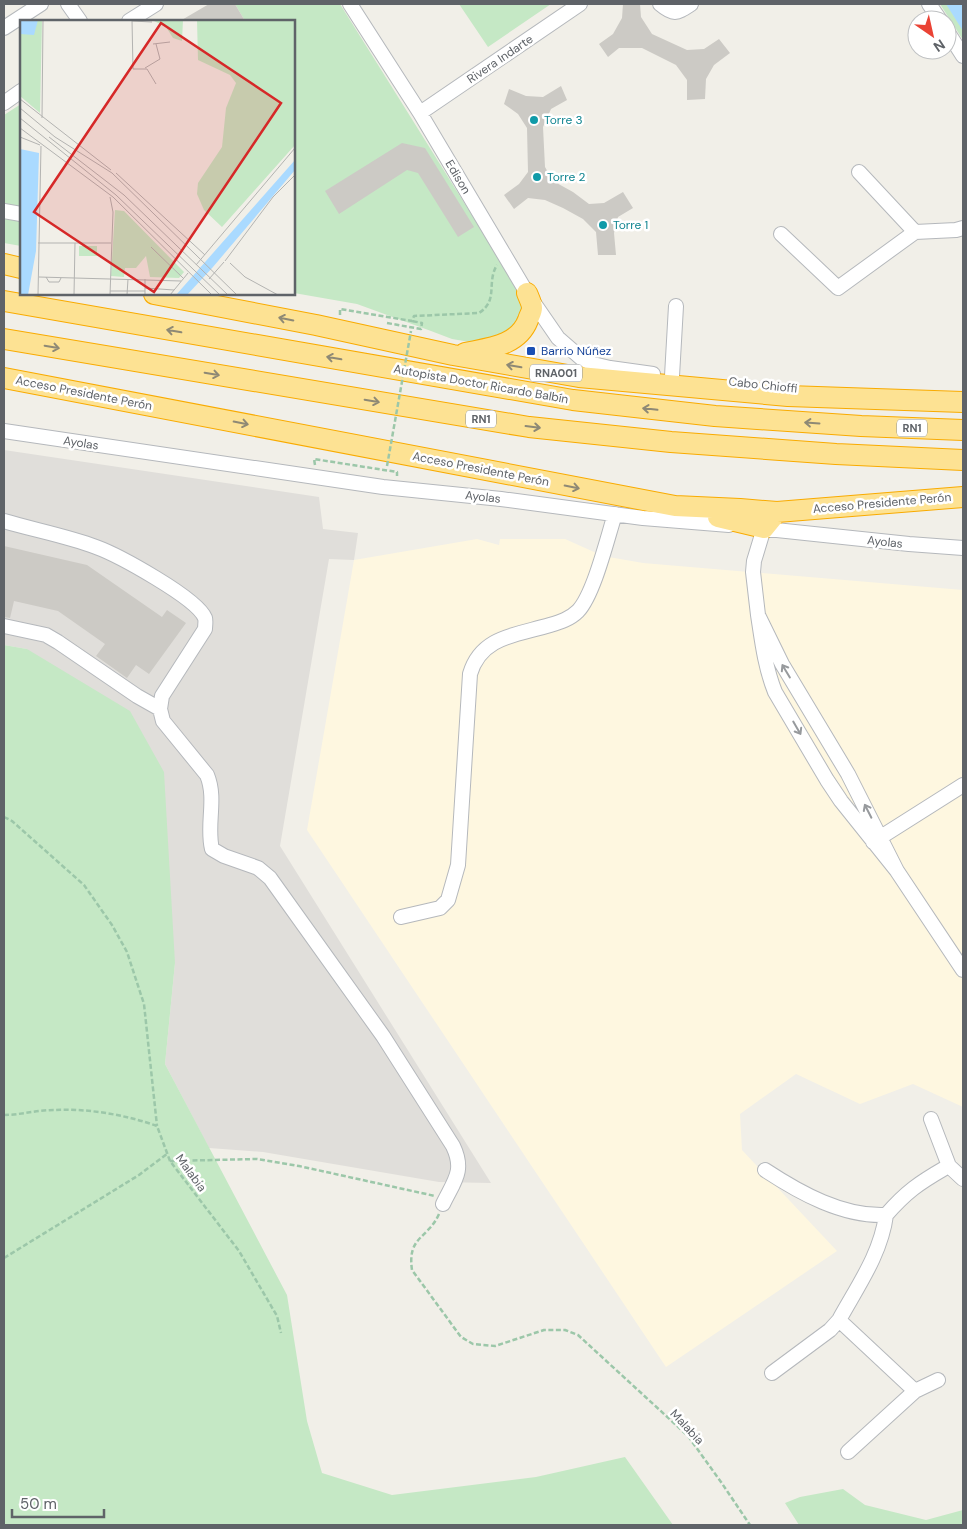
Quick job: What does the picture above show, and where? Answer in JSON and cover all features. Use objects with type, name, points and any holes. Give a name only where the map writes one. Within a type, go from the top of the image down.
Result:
[{"type":"highway","points":[[4,264],[20,268]]},
{"type":"highway","points":[[453,355],[499,346],[519,334],[526,324],[532,307],[527,293]]},
{"type":"highway","name":"RNA001","points":[[159,295],[316,325],[453,355],[579,377],[778,395],[963,402]]},
{"type":"highway","name":"Autopista Doctor Ricardo Balbín","points":[[4,301],[573,400],[714,416],[861,426],[963,430]]},
{"type":"highway","name":"RN1","points":[[4,339],[530,427],[671,442],[836,454],[963,460]]},
{"type":"highway","name":"Acceso Presidente Perón","points":[[4,378],[675,506],[740,508],[777,512],[963,497]]},
{"type":"highway","points":[[675,506],[764,528],[777,512]]},
{"type":"street","points":[[4,28],[41,4]]},
{"type":"street","points":[[68,4],[79,20]]},
{"type":"street","points":[[130,20],[156,4]]},
{"type":"street","name":"Edison","points":[[350,4],[420,114],[527,293],[558,338],[568,348]]},
{"type":"street","name":"Rivera Indarte","points":[[420,114],[580,4]]},
{"type":"street","points":[[660,4],[672,13],[678,13],[691,4]]},
{"type":"street","points":[[4,103],[20,92]]},
{"type":"street","points":[[859,172],[915,232]]},
{"type":"street","points":[[4,211],[20,214]]},
{"type":"street","points":[[781,234],[838,288],[915,232],[963,228]]},
{"type":"street","points":[[672,376],[676,306]]},
{"type":"street","name":"Cabo Chioffi","points":[[568,348],[581,358],[601,366],[633,372],[820,390],[963,393]]},
{"type":"street","name":"Ayolas","points":[[4,431],[383,487],[500,499],[670,521],[764,528],[963,548]]},
{"type":"street","points":[[401,917],[440,908],[448,900],[458,865],[472,664],[480,652],[493,642],[566,620],[577,612],[588,596],[615,514]]},
{"type":"street","points":[[4,521],[96,547],[120,558],[169,586],[199,610],[205,618],[204,629],[162,696],[160,709],[163,721],[207,776],[211,786],[209,840],[212,849],[224,856],[258,868],[270,878],[383,1036],[453,1146],[459,1159],[459,1170],[443,1204]]},
{"type":"street","points":[[764,528],[754,561],[753,572],[763,652],[770,678],[776,692],[827,780],[841,801],[877,840]]},
{"type":"street","points":[[758,615],[782,664],[848,774],[877,840],[963,970]]},
{"type":"street","points":[[4,626],[46,635],[136,696],[160,709]]},
{"type":"street","points":[[877,840],[963,784]]},
{"type":"street","points":[[931,1119],[949,1166],[963,1179]]},
{"type":"street","points":[[772,1373],[830,1330],[839,1320],[876,1252],[884,1231],[886,1215],[915,1185],[949,1166]]},
{"type":"street","points":[[765,1170],[790,1187],[856,1214],[886,1215]]},
{"type":"street","points":[[839,1320],[915,1391]]},
{"type":"street","points":[[848,1452],[915,1391],[938,1380]]},
{"type":"path","points":[[412,321],[414,316],[479,313],[487,308],[492,291],[492,277],[498,263],[506,258]]},
{"type":"path","points":[[348,316],[339,315],[340,310],[422,323],[420,329],[384,322]]},
{"type":"path","points":[[387,466],[411,332]]},
{"type":"path","name":"Malabia","points":[[4,817],[12,821],[84,885],[112,925],[127,952],[144,1004],[157,1126],[167,1154],[170,1161],[239,1251],[277,1316],[281,1333]]},
{"type":"path","points":[[4,1115],[56,1110],[88,1111],[157,1126]]},
{"type":"path","points":[[4,1258],[139,1175],[167,1154]]},
{"type":"path","points":[[170,1161],[257,1159],[299,1166],[436,1196],[443,1204]]},
{"type":"path","name":"Malabia","points":[[443,1204],[437,1218],[412,1247],[412,1270],[461,1337],[473,1344],[495,1346],[544,1330],[565,1330],[578,1335],[688,1436],[750,1525]]},
{"type":"shaded area","points":[[4,450],[319,497],[323,529],[358,533],[354,560],[329,559],[280,846],[491,1183],[439,1182],[263,1152],[209,1148],[165,1064],[175,963],[27,649],[4,645]]},
{"type":"shaded area","points":[[477,539],[499,545],[500,539],[565,539],[603,556],[643,563],[963,590],[963,1107],[913,1084],[860,1104],[796,1074],[740,1114],[742,1150],[837,1251],[666,1367],[307,830],[354,560]]},
{"type":"green space","points":[[235,4],[340,4],[523,297],[522,311],[510,331],[501,336],[470,342],[452,339],[357,304],[295,293],[295,20],[244,20]]},
{"type":"green space","points":[[459,4],[551,4],[488,47]]},
{"type":"green space","points":[[940,4],[963,4],[963,40],[957,31],[957,10],[944,10]]},
{"type":"green space","points":[[20,105],[20,246],[4,243],[4,115]]},
{"type":"green space","points":[[4,645],[27,649],[130,711],[164,772],[175,963],[165,1064],[287,1295],[307,1421],[322,1473],[392,1495],[536,1477],[625,1457],[673,1525],[4,1525]]},
{"type":"green space","points":[[843,1489],[865,1505],[926,1520],[963,1510],[963,1525],[799,1525],[785,1503],[800,1497]]},
{"type":"water","points":[[946,4],[963,4],[963,31],[957,21],[957,10],[950,10]]},
{"type":"building","points":[[209,4],[235,4],[244,20],[182,20]]},
{"type":"building","points":[[623,4],[640,4],[641,17],[652,34],[687,50],[704,49],[719,39],[730,53],[714,65],[706,79],[705,99],[687,100],[687,80],[676,65],[642,48],[619,48],[608,57],[599,44],[613,34],[622,18]]},
{"type":"building","points":[[561,86],[567,100],[551,109],[543,127],[545,167],[553,181],[589,204],[604,203],[623,192],[633,208],[618,217],[614,233],[616,255],[598,255],[596,232],[583,219],[563,208],[545,200],[528,198],[514,209],[504,195],[519,184],[528,172],[527,128],[518,114],[504,104],[509,89],[526,96],[543,97]]},
{"type":"building","points":[[402,143],[425,148],[474,227],[458,237],[418,173],[407,170],[339,214],[325,191]]},
{"type":"building","points":[[4,546],[87,565],[162,617],[167,610],[186,623],[149,674],[136,665],[127,678],[96,656],[105,644],[58,611],[14,601],[10,618],[4,617]]},
{"type":"place","name":"Torre 3","points":[[534,120]]},
{"type":"place","name":"Torre 2","points":[[537,177]]},
{"type":"place","name":"Torre 1","points":[[603,225]]},
{"type":"place","name":"Barrio Núñez","points":[[531,351]]}]
